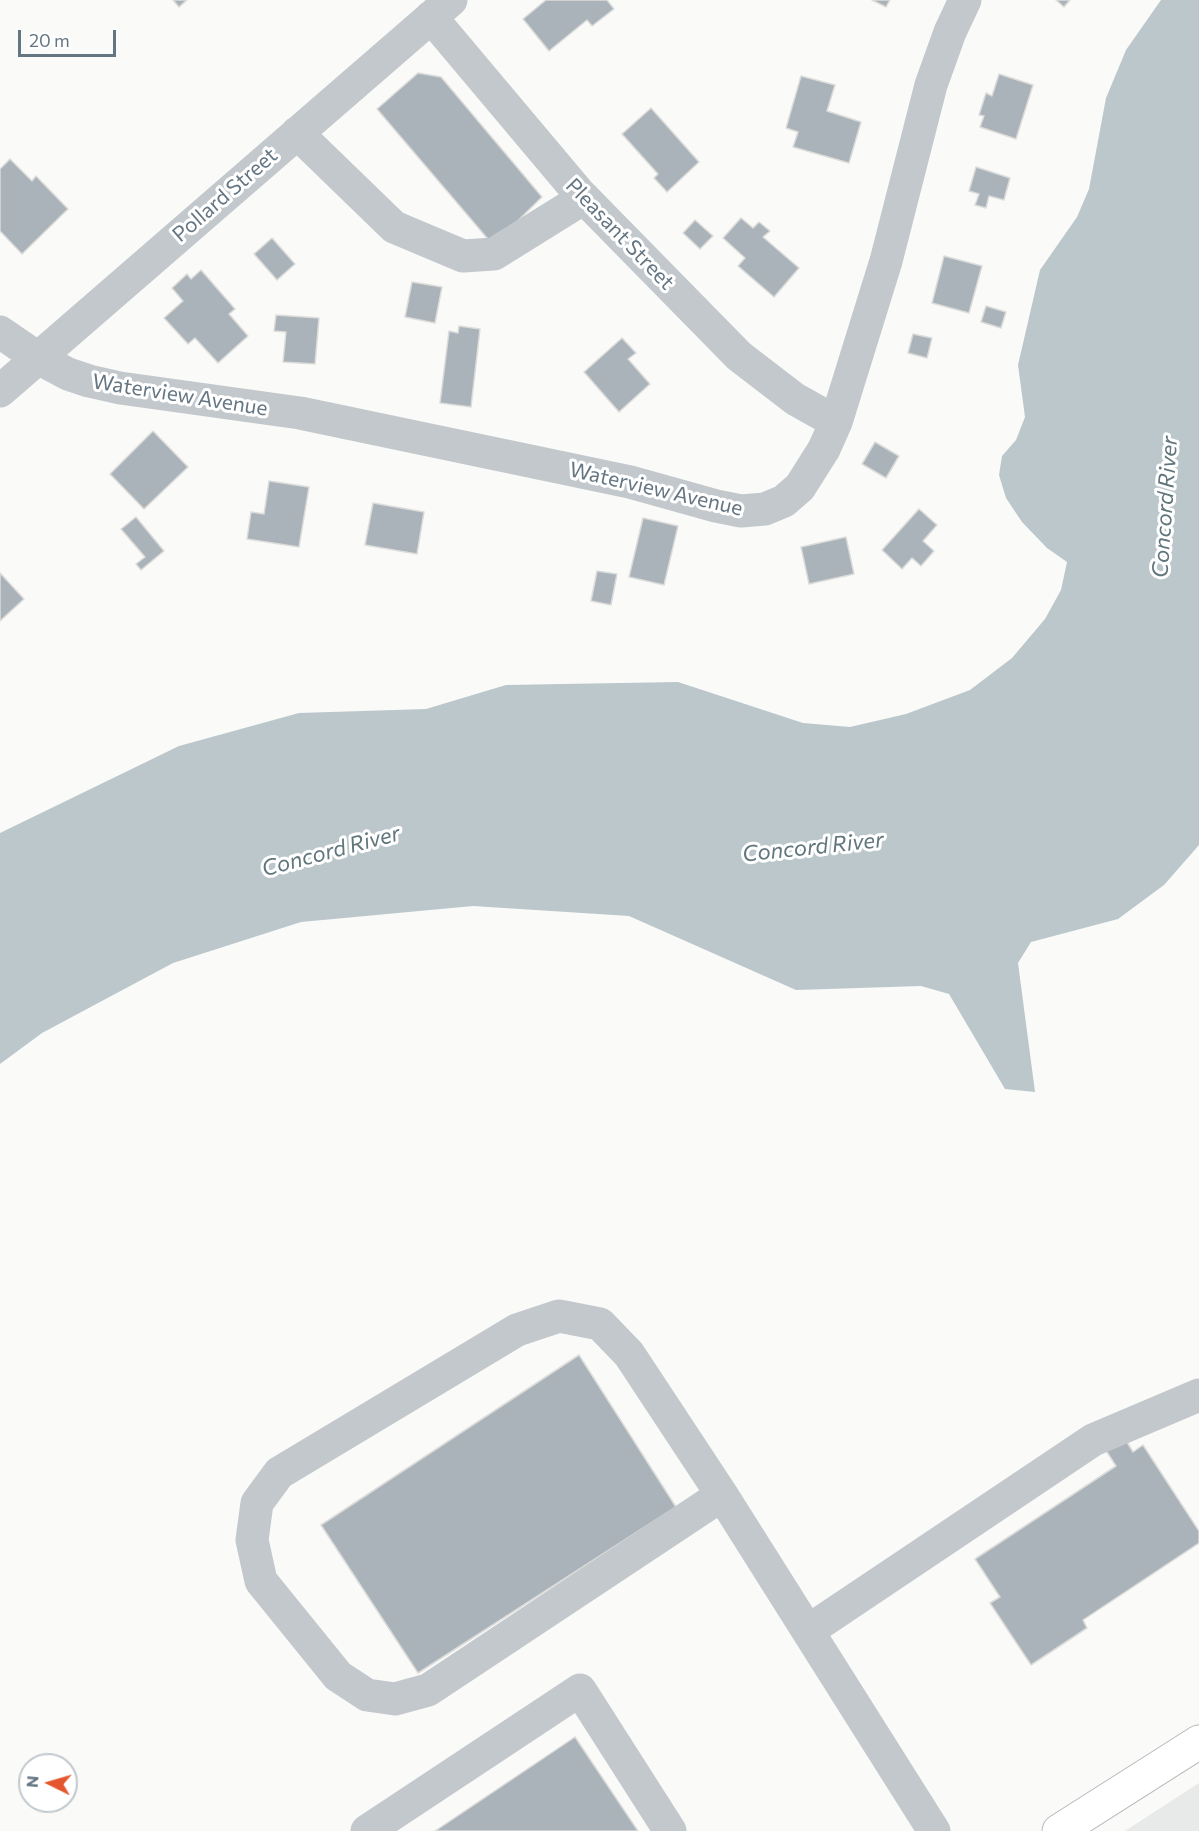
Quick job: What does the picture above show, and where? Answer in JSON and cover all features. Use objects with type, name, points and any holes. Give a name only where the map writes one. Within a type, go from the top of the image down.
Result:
[{"type":"main road","points":[[1059,1831],[1199,1742]]},
{"type":"street","name":"Waterview Avenue","points":[[0,332],[38,358],[68,374],[99,384],[300,413],[630,482],[741,511],[765,509],[784,501],[800,487],[824,449],[836,422],[886,261],[932,86],[950,32],[965,0]]},
{"type":"street","name":"Pleasant Street","points":[[441,8],[584,198],[740,356],[795,399],[836,422]]},
{"type":"street","name":"Pollard Street","points":[[0,391],[441,8]]},
{"type":"street","points":[[297,133],[394,227],[463,256],[494,254],[584,198]]},
{"type":"street","points":[[722,1495],[428,1690],[395,1699],[367,1695],[338,1676],[261,1581],[252,1540],[257,1503],[279,1473],[517,1330],[559,1316],[600,1324],[629,1354],[722,1495],[934,1831]]},
{"type":"street","points":[[808,1631],[1094,1440],[1199,1395]]},
{"type":"street","points":[[367,1831],[580,1690],[670,1831]]},
{"type":"shaded area","points":[[1199,1783],[1199,1831],[1125,1831]]},
{"type":"water","name":"Concord River","points":[[1161,0],[1199,0],[1199,845],[1164,885],[1118,919],[1031,942],[1018,963],[1035,1092],[1005,1089],[949,994],[921,986],[796,990],[629,916],[473,906],[301,922],[173,963],[42,1033],[0,1064],[0,833],[179,746],[299,713],[426,709],[506,685],[678,682],[803,723],[850,727],[906,714],[970,690],[1012,658],[1045,619],[1061,590],[1067,562],[1047,548],[1022,522],[1006,498],[999,475],[1002,456],[1016,440],[1025,417],[1018,365],[1040,270],[1077,217],[1089,189],[1106,98],[1126,50]]},
{"type":"building","points":[[173,0],[187,0],[179,7]]},
{"type":"building","points":[[546,0],[607,0],[614,9],[592,26],[587,20],[549,51],[523,19]]},
{"type":"building","points":[[872,0],[890,0],[886,7]]},
{"type":"building","points":[[1056,0],[1070,0],[1064,7]]},
{"type":"building","points":[[418,73],[441,77],[542,197],[493,245],[377,109]]},
{"type":"building","points":[[999,74],[1033,85],[1016,139],[980,127],[984,116],[979,115],[986,93],[992,96]]},
{"type":"building","points":[[801,76],[835,85],[827,111],[861,122],[849,163],[793,147],[798,132],[786,128]]},
{"type":"building","points":[[651,108],[699,162],[667,192],[654,178],[658,174],[622,134]]},
{"type":"building","points":[[10,159],[32,181],[36,176],[68,209],[22,254],[0,231],[0,169]]},
{"type":"building","points":[[976,167],[1010,178],[1004,200],[989,196],[986,208],[975,205],[979,194],[969,191]]},
{"type":"building","points":[[741,218],[753,228],[759,222],[770,231],[763,237],[799,268],[774,297],[738,266],[745,258],[723,238]]},
{"type":"building","points":[[695,220],[713,236],[700,249],[683,233]]},
{"type":"building","points":[[272,238],[295,264],[277,280],[254,254]]},
{"type":"building","points":[[944,256],[982,266],[969,313],[932,303]]},
{"type":"building","points":[[201,270],[235,309],[229,314],[248,336],[218,363],[195,338],[188,344],[164,318],[183,301],[172,288],[187,274],[191,279]]},
{"type":"building","points":[[412,282],[442,287],[435,323],[405,317]]},
{"type":"building","points":[[986,306],[1006,312],[1001,328],[981,322]]},
{"type":"building","points":[[276,315],[319,318],[315,364],[283,362],[286,332],[274,331]]},
{"type":"building","points":[[459,326],[480,329],[471,407],[440,403],[449,331],[458,333]]},
{"type":"building","points":[[913,334],[932,338],[927,358],[908,353]]},
{"type":"building","points":[[622,338],[636,353],[628,359],[650,384],[619,412],[584,372]]},
{"type":"building","points":[[153,431],[188,467],[144,509],[110,474]]},
{"type":"building","points":[[875,442],[899,456],[886,478],[862,464]]},
{"type":"building","points":[[269,481],[309,487],[299,547],[247,539],[251,512],[264,514]]},
{"type":"building","points":[[373,503],[424,512],[417,554],[365,545]]},
{"type":"building","points":[[919,509],[937,525],[923,541],[934,551],[921,566],[912,558],[902,569],[882,550]]},
{"type":"building","points":[[136,517],[164,551],[141,570],[136,564],[145,557],[121,529]]},
{"type":"building","points":[[643,518],[678,526],[664,585],[629,577]]},
{"type":"building","points":[[846,537],[854,574],[809,584],[801,547]]},
{"type":"building","points":[[597,571],[617,574],[611,605],[591,601]]},
{"type":"building","points":[[0,573],[24,599],[0,621]]},
{"type":"building","points":[[579,1355],[676,1507],[418,1673],[321,1525]]},
{"type":"building","points":[[1124,1437],[1133,1452],[1143,1445],[1199,1531],[1199,1543],[1083,1620],[1087,1628],[1031,1665],[990,1603],[1000,1597],[975,1559],[1116,1466],[1105,1449]]},
{"type":"building","points":[[575,1737],[638,1831],[435,1831]]}]
